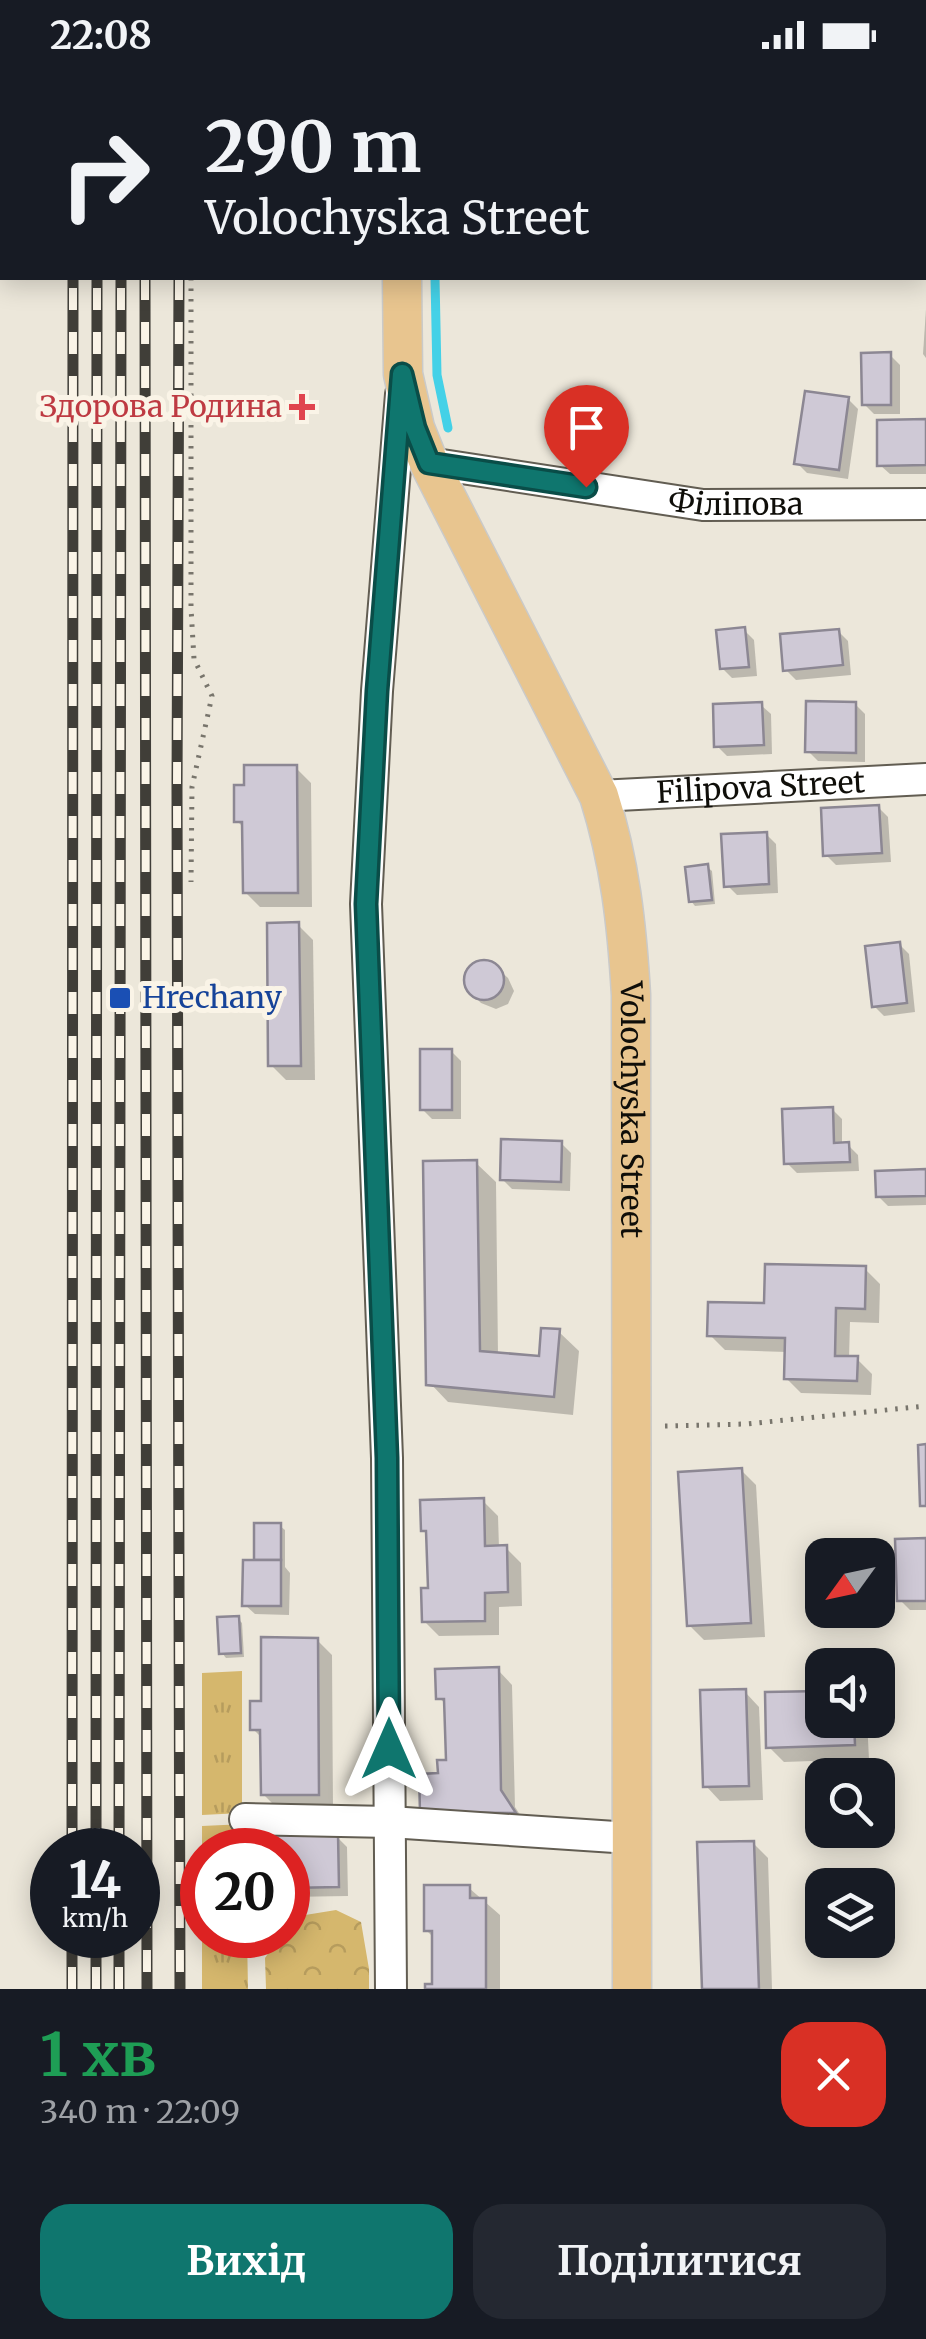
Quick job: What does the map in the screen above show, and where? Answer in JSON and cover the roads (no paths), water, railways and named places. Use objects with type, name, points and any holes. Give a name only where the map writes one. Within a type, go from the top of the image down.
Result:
[{"type":"main road","name":"Volochyska Street","points":[[402,280],[402,374],[415,428],[429,463],[599,796],[615,845],[627,921],[631,995],[632,1989]]},
{"type":"street","points":[[391,1989],[387,1458],[366,904],[377,691],[402,374]]},
{"type":"street","name":"Філіпова","points":[[429,463],[704,504],[926,504]]},
{"type":"street","name":"Filipova Street","points":[[599,796],[926,779]]},
{"type":"street","points":[[245,1819],[390,1822],[630,1838]]},
{"type":"waterway","points":[[435,280],[437,375],[448,428]]},
{"type":"railway","points":[[72,1828],[73,280]]},
{"type":"railway","points":[[96,1828],[97,280]]},
{"type":"railway","points":[[119,1828],[121,280]]},
{"type":"railway","points":[[145,280],[147,1989]]},
{"type":"railway","points":[[179,280],[180,1989]]},
{"type":"railway","points":[[72,1958],[72,1989]]},
{"type":"railway","points":[[96,1958],[96,1989]]},
{"type":"railway","points":[[119,1958],[119,1989]]},
{"type":"place","name":"Здорова Родина","points":[[302,407]]},
{"type":"place","name":"Hrechany","points":[[120,998]]}]
